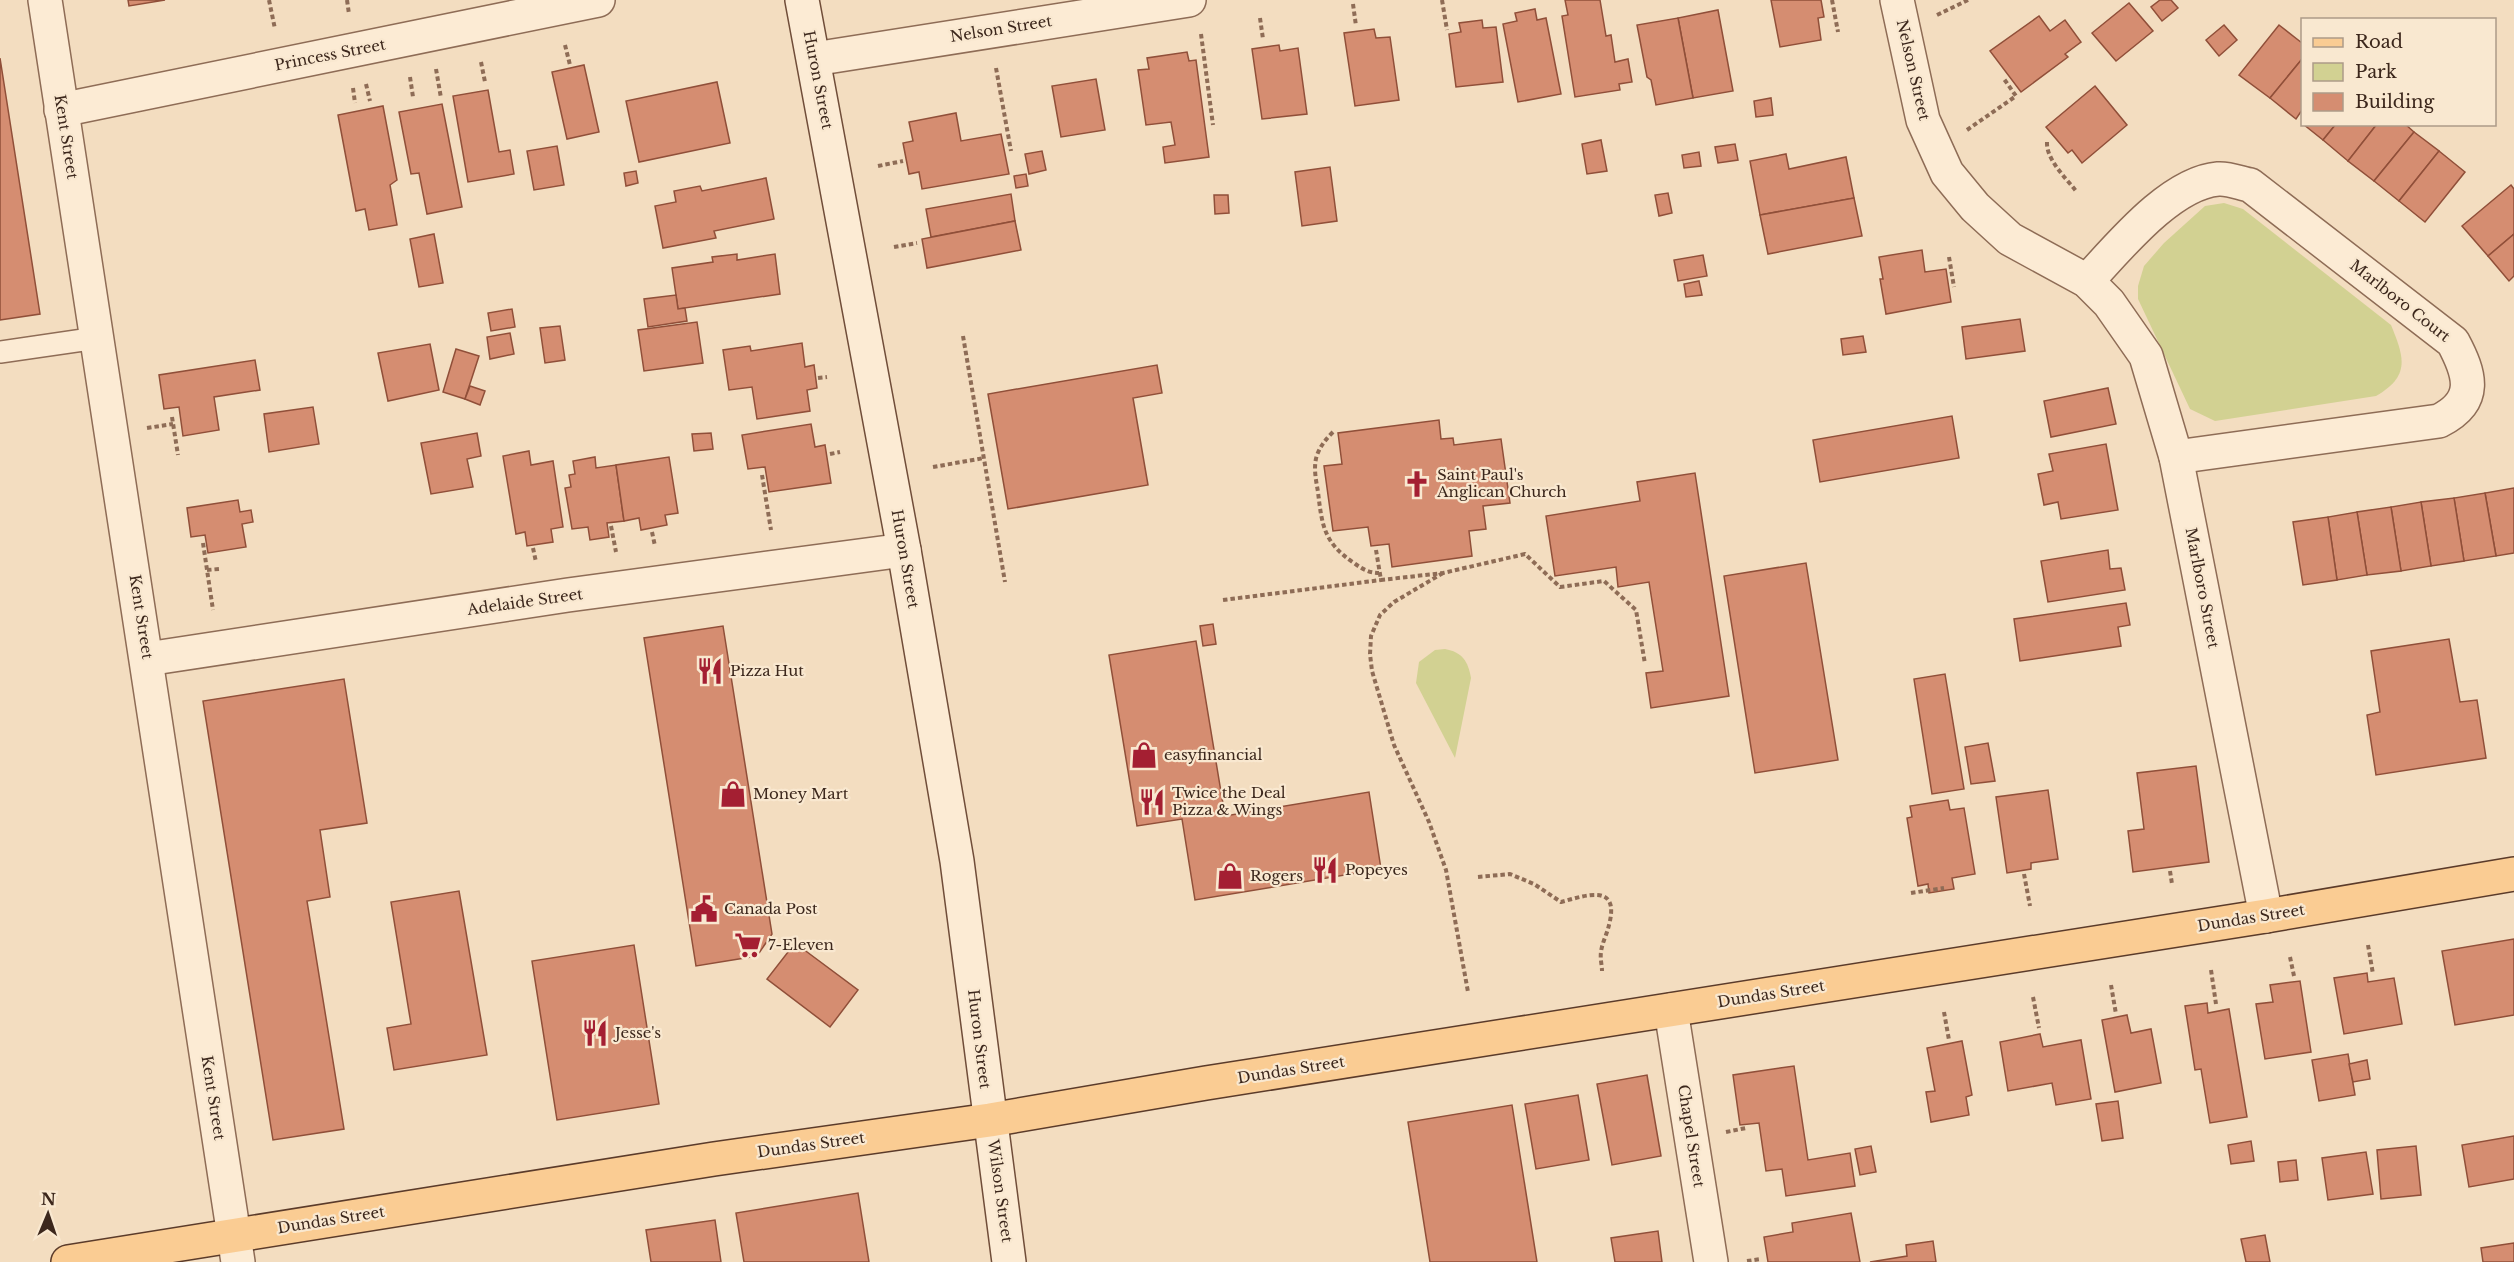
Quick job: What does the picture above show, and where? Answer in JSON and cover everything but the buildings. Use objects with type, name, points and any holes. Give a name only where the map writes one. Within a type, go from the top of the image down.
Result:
[{"type":"main road","name":"Dundas Street","points":[[68,1262],[236,1248],[714,1159],[990,1120],[1206,1083],[2266,916],[2514,874]]},
{"type":"street","name":"Kent Street","points":[[45,0],[236,1248]]},
{"type":"street","name":"Princess Street","points":[[61,110],[598,0]]},
{"type":"street","name":"Huron Street","points":[[802,0],[904,550],[957,861],[990,1120]]},
{"type":"street","name":"Nelson Street","points":[[1897,0],[1923,120],[1947,173],[1975,207],[2010,239],[2087,281]]},
{"type":"street","name":"Nelson Street","points":[[814,59],[1194,14]]},
{"type":"street","name":"Marlboro Court","points":[[2087,281],[2156,212],[2192,185],[2219,179],[2250,185],[2452,342],[2464,364],[2468,386],[2466,396],[2450,416],[2439,422],[2176,457]]},
{"type":"street","name":"Marlboro Street","points":[[2087,281],[2109,303],[2146,356],[2176,457],[2266,916]]},
{"type":"street","name":"Adelaide Street","points":[[147,659],[568,595],[904,550]]},
{"type":"street","name":"Chapel Street","points":[[1671,1010],[1711,1262]]},
{"type":"street","name":"Wilson Street","points":[[990,1120],[1010,1262]]},
{"type":"lane","points":[[0,352],[97,338]]},
{"type":"path","points":[[269,0],[277,38]]},
{"type":"path","points":[[1442,0],[1447,30]]},
{"type":"path","points":[[1832,0],[1838,32]]},
{"type":"path","points":[[1353,4],[1356,26]]},
{"type":"path","points":[[1194,14],[1213,125]]},
{"type":"path","points":[[1260,18],[1263,39]]},
{"type":"path","points":[[564,40],[570,64]]},
{"type":"path","points":[[480,58],[485,82]]},
{"type":"path","points":[[994,59],[1011,151]]},
{"type":"path","points":[[435,67],[441,98]]},
{"type":"path","points":[[409,73],[413,97]]},
{"type":"path","points":[[1936,150],[2016,96],[2004,79]]},
{"type":"path","points":[[365,82],[370,101]]},
{"type":"path","points":[[352,85],[355,102]]},
{"type":"path","points":[[2047,141],[2046,149],[2050,156],[2076,191]]},
{"type":"path","points":[[878,166],[903,161]]},
{"type":"path","points":[[894,247],[917,243]]},
{"type":"path","points":[[1949,257],[1954,287]]},
{"type":"path","points":[[963,336],[1005,582]]},
{"type":"path","points":[[818,378],[827,377]]},
{"type":"path","points":[[172,417],[178,455]]},
{"type":"path","points":[[144,428],[173,424]]},
{"type":"path","points":[[1333,432],[1323,443],[1316,457],[1315,472],[1322,525],[1328,540],[1337,551],[1360,568],[1379,573]]},
{"type":"path","points":[[830,454],[840,452]]},
{"type":"path","points":[[933,467],[984,458]]},
{"type":"path","points":[[762,475],[772,537]]},
{"type":"path","points":[[611,526],[617,561]]},
{"type":"path","points":[[203,543],[215,619]]},
{"type":"path","points":[[1376,550],[1381,580]]},
{"type":"path","points":[[1223,600],[1443,573],[1525,554],[1560,587],[1605,581],[1636,610],[1645,664]]},
{"type":"path","points":[[207,570],[219,569]]},
{"type":"path","points":[[1443,573],[1394,602],[1380,615],[1371,636],[1370,654],[1372,671],[1395,745],[1436,839],[1446,870],[1468,992]]},
{"type":"path","points":[[2169,871],[2172,884]]},
{"type":"path","points":[[1478,877],[1510,874],[1534,884],[1562,902],[1588,894],[1605,897],[1611,903],[1612,913],[1601,953],[1602,972]]},
{"type":"path","points":[[2024,874],[2030,906]]},
{"type":"path","points":[[1911,893],[1944,888]]},
{"type":"path","points":[[2368,945],[2373,974]]},
{"type":"path","points":[[2290,957],[2294,976]]},
{"type":"path","points":[[2211,970],[2216,1004]]},
{"type":"path","points":[[2111,985],[2116,1014]]},
{"type":"path","points":[[2033,997],[2039,1028]]},
{"type":"path","points":[[1944,1012],[1948,1040]]},
{"type":"path","points":[[1743,1262],[1761,1259]]},
{"type":"green space","points":[[2224,203],[2243,209],[2391,325],[2399,347],[2402,365],[2395,381],[2387,389],[2376,396],[2215,421],[2190,409],[2138,299],[2138,286],[2144,266],[2164,243],[2205,206]]},
{"type":"green space","points":[[1445,649],[1456,652],[1463,658],[1471,678],[1455,758],[1416,683],[1419,662],[1435,650]]},
{"type":"place","name":"Saint Paul's Anglican Church","points":[[1417,484]]},
{"type":"place","name":"Pizza Hut","points":[[710,671]]},
{"type":"place","name":"easyfinancial","points":[[1144,755]]},
{"type":"place","name":"Money Mart","points":[[733,794]]},
{"type":"place","name":"Twice the Deal Pizza & Wings","points":[[1152,802]]},
{"type":"place","name":"Popeyes","points":[[1325,870]]},
{"type":"place","name":"Rogers","points":[[1230,876]]},
{"type":"place","name":"Canada Post","points":[[704,909]]},
{"type":"place","name":"7-Eleven","points":[[748,945]]},
{"type":"place","name":"Jesse's","points":[[595,1033]]}]
